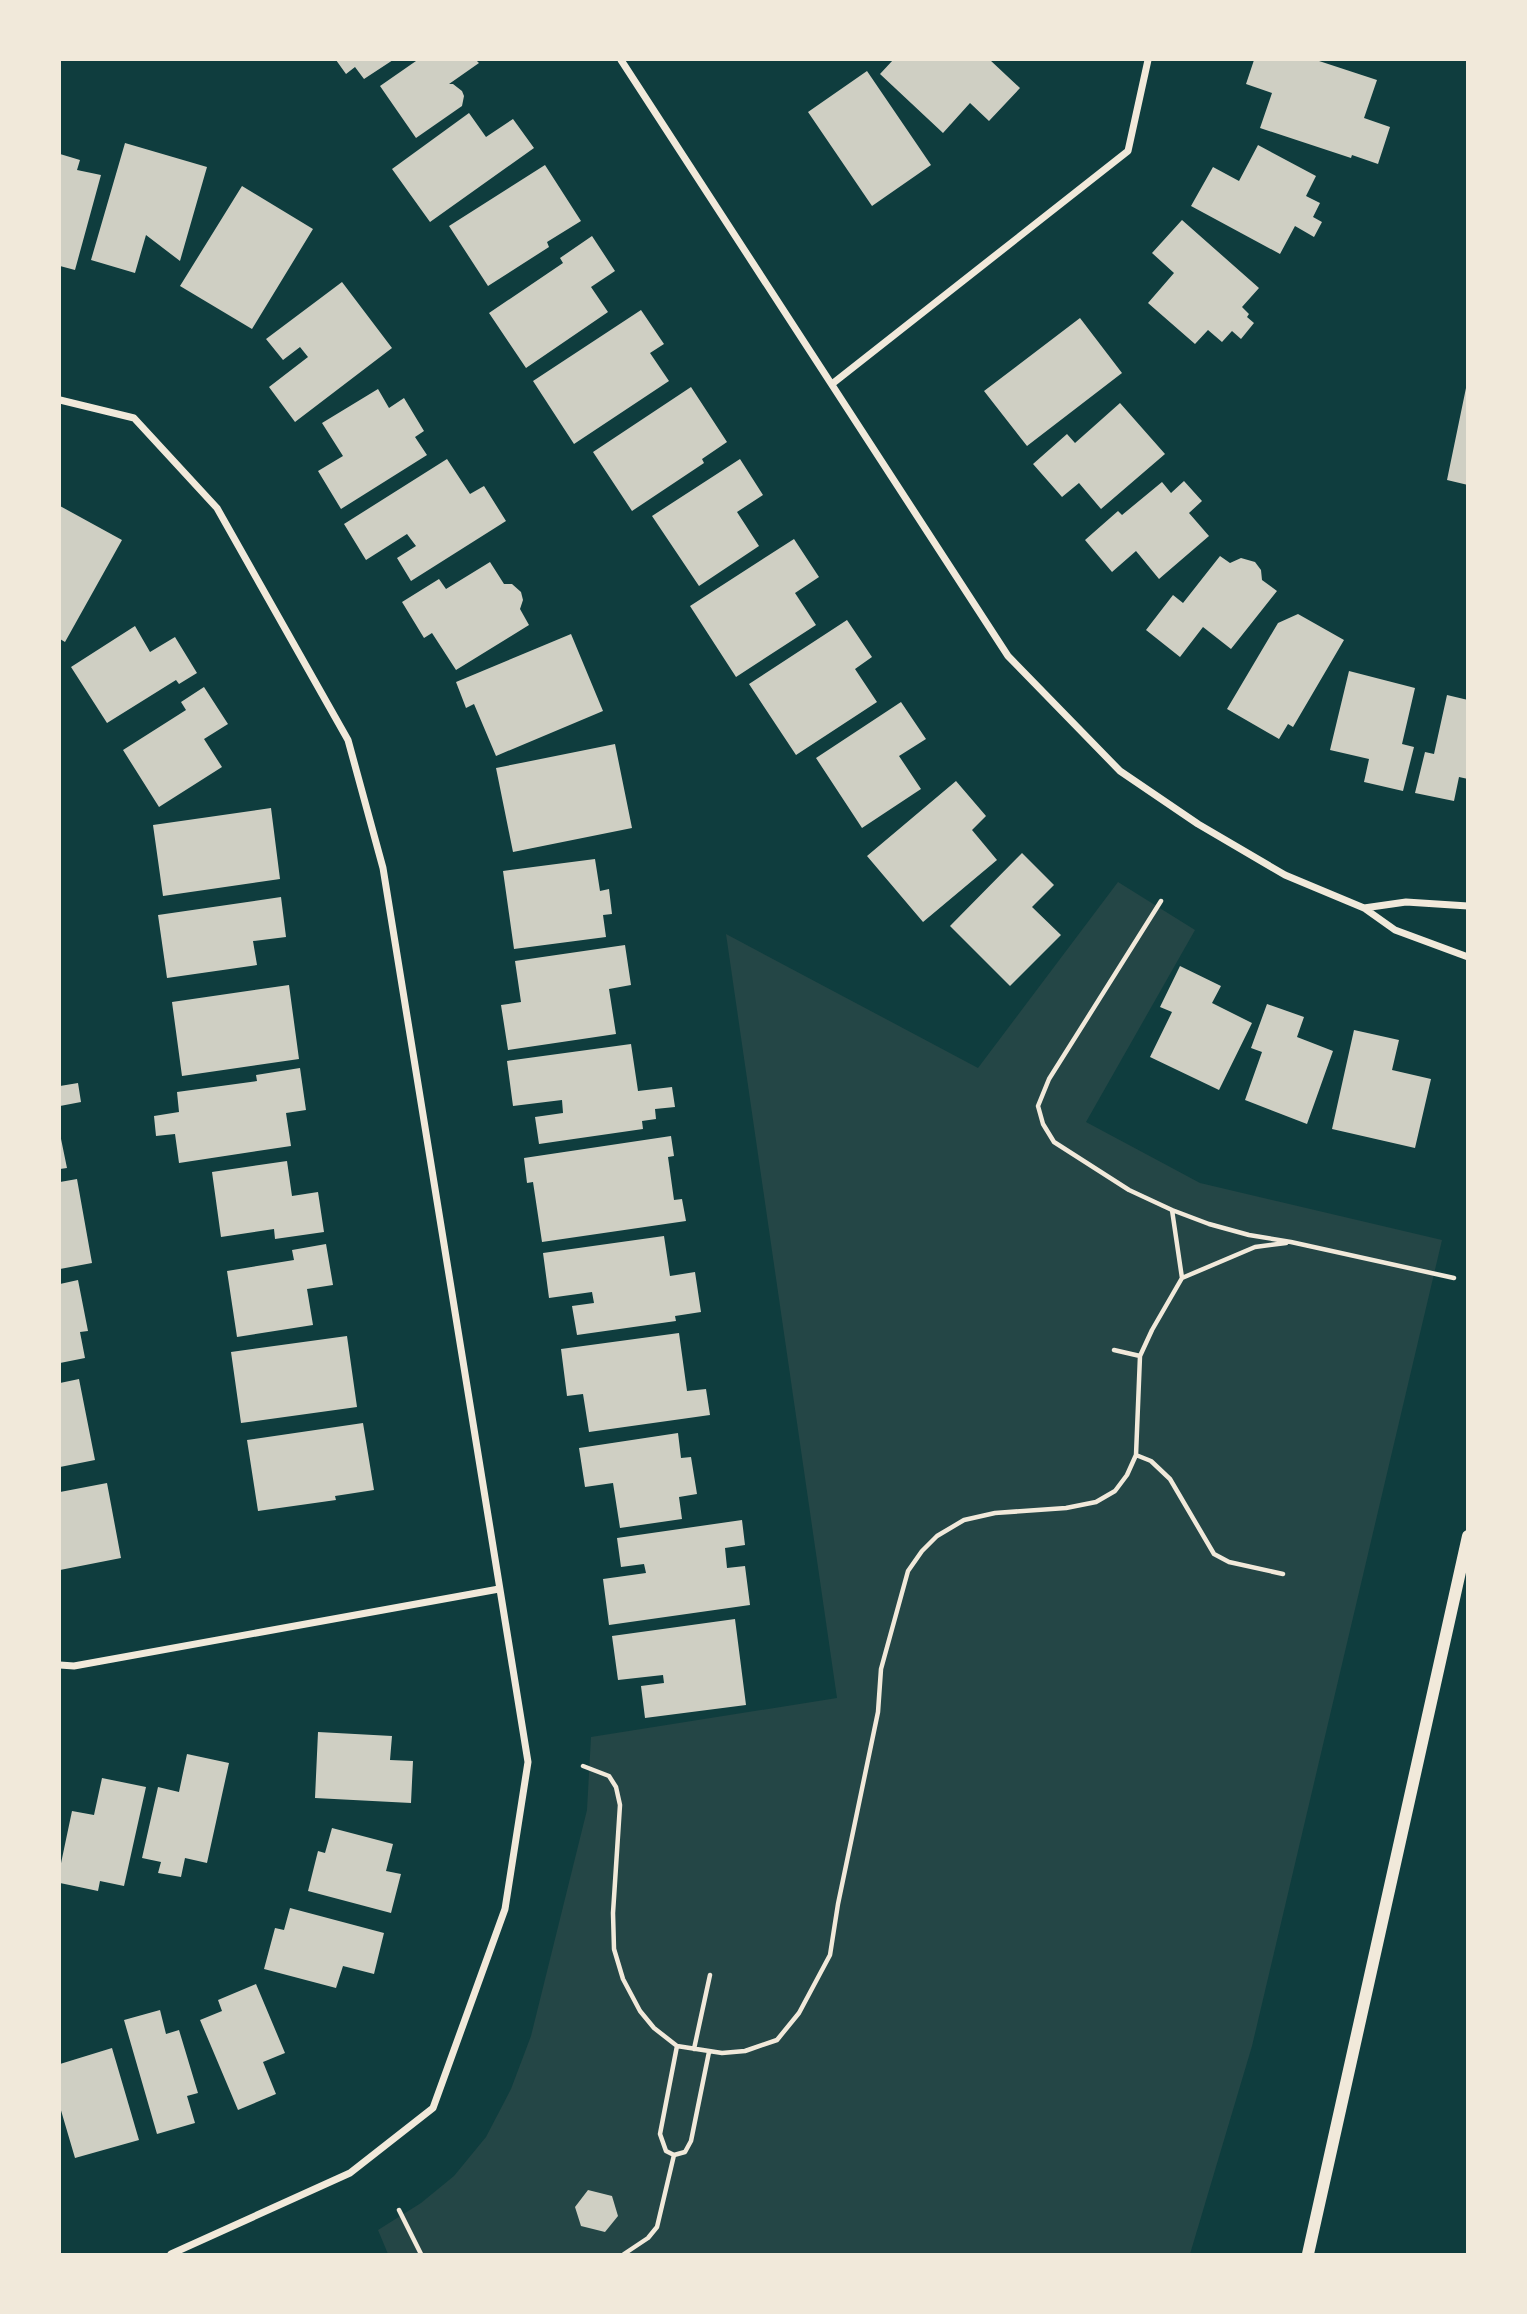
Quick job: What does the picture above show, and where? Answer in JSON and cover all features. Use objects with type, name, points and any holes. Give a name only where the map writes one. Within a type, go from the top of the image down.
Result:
[{"type":"street","points":[[621,60],[1007,656],[1120,771],[1198,824],[1285,875],[1364,908],[1395,930],[1468,957]]},
{"type":"street","points":[[832,383],[1128,151],[1148,60]]},
{"type":"street","points":[[60,400],[134,418],[217,508],[348,740],[383,867],[528,1762],[505,1909],[433,2108],[350,2173],[171,2255]]},
{"type":"street","points":[[1364,908],[1406,902],[1468,906]]},
{"type":"street","points":[[1308,2255],[1468,1536]]},
{"type":"street","points":[[60,1665],[74,1666],[499,1589]]},
{"type":"path","points":[[1161,901],[1049,1079],[1038,1106],[1043,1124],[1054,1142],[1129,1190],[1209,1224],[1249,1235],[1454,1278]]},
{"type":"path","points":[[1172,1210],[1182,1278]]},
{"type":"path","points":[[583,1766],[609,1776],[616,1787],[620,1805],[612,1913],[614,1949],[623,1979],[647,2020],[677,2046],[709,2052],[745,2051],[777,2040],[799,2013],[830,1955],[840,1891],[877,1712],[881,1669],[908,1571],[937,1536],[964,1520],[995,1513],[1066,1508],[1096,1502],[1115,1491],[1127,1475],[1136,1455],[1140,1356],[1182,1278],[1255,1247],[1292,1242]]},
{"type":"path","points":[[1114,1350],[1140,1356]]},
{"type":"path","points":[[1136,1455],[1151,1461],[1170,1479],[1214,1554],[1230,1562],[1283,1574]]},
{"type":"path","points":[[694,2049],[710,1975]]},
{"type":"path","points":[[677,2046],[660,2134],[666,2151],[674,2155],[685,2152],[691,2141],[709,2052]]},
{"type":"path","points":[[624,2255],[649,2238],[657,2227],[674,2155]]},
{"type":"path","points":[[399,2210],[421,2255]]},
{"type":"shaded area","points":[[1118,882],[1195,930],[1086,1122],[1200,1183],[1442,1240],[1252,2046],[1190,2254],[388,2254],[378,2230],[421,2203],[454,2176],[486,2137],[511,2089],[531,2036],[587,1810],[591,1737],[837,1698],[726,934],[978,1068]]},
{"type":"building","points":[[336,60],[393,60],[364,79],[355,67],[346,74]]},
{"type":"building","points":[[413,60],[476,60],[479,63],[449,84],[462,91],[462,106],[416,138],[380,86],[416,61]]},
{"type":"building","points":[[893,60],[990,60],[1020,88],[989,121],[970,103],[943,133],[880,74]]},
{"type":"building","points":[[1254,60],[1316,60],[1377,80],[1364,118],[1390,127],[1378,164],[1352,155],[1351,158],[1260,128],[1272,93],[1246,84]]},
{"type":"building","points":[[867,71],[931,165],[872,206],[808,112]]},
{"type":"building","points":[[469,113],[486,137],[513,119],[534,148],[430,222],[392,169]]},
{"type":"building","points":[[125,143],[207,167],[180,261],[146,235],[135,273],[91,260]]},
{"type":"building","points":[[1258,145],[1316,176],[1306,196],[1320,203],[1313,217],[1322,222],[1314,237],[1295,226],[1280,254],[1191,206],[1213,167],[1239,181]]},
{"type":"building","points":[[60,154],[80,160],[77,170],[101,175],[75,270],[60,266]]},
{"type":"building","points":[[545,165],[581,221],[547,242],[549,247],[488,286],[449,226]]},
{"type":"building","points":[[242,186],[313,229],[252,329],[180,286]]},
{"type":"building","points":[[1182,220],[1259,288],[1242,307],[1254,323],[1241,339],[1232,331],[1222,342],[1208,330],[1195,344],[1148,303],[1174,273],[1152,253]]},
{"type":"building","points":[[592,236],[615,271],[591,287],[608,312],[526,368],[489,313],[563,263],[560,258]]},
{"type":"building","points":[[342,282],[392,348],[295,422],[269,387],[308,357],[300,347],[283,360],[266,339]]},
{"type":"building","points":[[641,310],[664,344],[650,353],[669,381],[574,444],[533,381]]},
{"type":"building","points":[[1080,318],[1122,373],[1027,446],[984,391]]},
{"type":"building","points":[[691,387],[727,442],[702,459],[704,463],[632,511],[593,452]]},
{"type":"building","points":[[1468,388],[1468,485],[1447,480]]},
{"type":"building","points":[[378,389],[389,408],[404,398],[424,431],[415,437],[427,455],[341,509],[318,471],[343,456],[322,423]]},
{"type":"building","points":[[1120,403],[1165,454],[1101,509],[1079,483],[1062,497],[1033,464],[1067,434],[1075,443]]},
{"type":"building","points":[[447,459],[470,494],[484,486],[506,521],[411,581],[397,558],[416,546],[407,534],[366,560],[344,524]]},
{"type":"building","points":[[740,459],[763,495],[737,512],[759,546],[699,586],[652,516]]},
{"type":"building","points":[[1184,481],[1202,501],[1189,513],[1209,536],[1159,579],[1136,551],[1112,572],[1085,540],[1118,511],[1122,515],[1162,482],[1171,493]]},
{"type":"building","points":[[60,506],[122,540],[65,642],[60,639]]},
{"type":"building","points":[[794,539],[819,577],[795,593],[816,625],[736,677],[690,606]]},
{"type":"building","points":[[1220,556],[1230,563],[1241,558],[1255,562],[1261,570],[1262,580],[1277,591],[1231,649],[1203,627],[1180,657],[1146,630],[1173,595],[1183,603]]},
{"type":"building","points":[[490,562],[504,584],[512,584],[521,592],[523,600],[520,609],[529,625],[456,670],[432,633],[424,638],[402,602],[439,579],[446,589]]},
{"type":"building","points":[[1298,614],[1344,640],[1293,727],[1288,724],[1279,739],[1227,709],[1278,623]]},
{"type":"building","points":[[847,620],[872,657],[855,669],[877,702],[796,755],[749,684]]},
{"type":"building","points":[[135,626],[150,652],[175,637],[197,673],[179,684],[176,680],[107,723],[71,667]]},
{"type":"building","points":[[571,634],[603,711],[496,756],[474,704],[466,708],[456,682]]},
{"type":"building","points":[[1349,671],[1415,688],[1402,744],[1414,747],[1403,791],[1364,782],[1369,759],[1330,750]]},
{"type":"building","points":[[204,687],[228,724],[204,739],[222,767],[159,807],[123,750],[186,710],[181,702]]},
{"type":"building","points":[[1447,695],[1468,700],[1468,779],[1459,777],[1454,801],[1415,793],[1425,752],[1434,754]]},
{"type":"building","points":[[901,702],[926,739],[899,756],[921,789],[862,828],[816,758]]},
{"type":"building","points":[[615,744],[632,828],[513,852],[496,768]]},
{"type":"building","points":[[956,781],[986,816],[972,830],[997,860],[923,922],[867,856]]},
{"type":"building","points":[[271,808],[280,879],[163,896],[153,825]]},
{"type":"building","points":[[1022,853],[1054,885],[1032,907],[1061,935],[1010,986],[950,926]]},
{"type":"building","points":[[595,859],[600,891],[609,889],[612,914],[603,915],[606,937],[514,949],[503,871]]},
{"type":"building","points":[[281,897],[286,937],[253,941],[257,965],[167,978],[158,915]]},
{"type":"building","points":[[625,945],[631,985],[609,989],[616,1034],[508,1050],[501,1005],[521,1002],[515,961]]},
{"type":"building","points":[[1180,966],[1221,986],[1212,1003],[1252,1023],[1219,1090],[1150,1057],[1172,1012],[1160,1007]]},
{"type":"building","points":[[289,985],[299,1059],[182,1076],[172,1002]]},
{"type":"building","points":[[1267,1004],[1304,1017],[1297,1037],[1333,1051],[1307,1124],[1245,1100],[1262,1052],[1251,1048]]},
{"type":"building","points":[[1354,1030],[1399,1040],[1392,1070],[1431,1079],[1415,1148],[1332,1129]]},
{"type":"building","points":[[631,1044],[638,1091],[672,1087],[675,1107],[655,1109],[656,1119],[642,1121],[643,1129],[539,1144],[535,1117],[563,1113],[562,1100],[513,1106],[507,1061]]},
{"type":"building","points":[[300,1068],[306,1110],[286,1113],[291,1146],[179,1163],[175,1134],[156,1136],[154,1116],[179,1112],[177,1092],[257,1081],[256,1075]]},
{"type":"building","points":[[78,1083],[81,1102],[60,1106],[60,1086]]},
{"type":"building","points":[[60,1134],[67,1168],[60,1169]]},
{"type":"building","points":[[671,1136],[674,1156],[668,1157],[674,1200],[682,1199],[686,1221],[542,1242],[533,1182],[527,1183],[524,1158]]},
{"type":"building","points":[[287,1161],[292,1196],[318,1192],[324,1232],[275,1239],[274,1229],[221,1237],[212,1172]]},
{"type":"building","points":[[77,1179],[92,1263],[60,1269],[60,1182]]},
{"type":"building","points":[[664,1236],[670,1276],[695,1272],[701,1312],[675,1316],[676,1321],[577,1335],[572,1306],[594,1303],[592,1292],[549,1298],[543,1253]]},
{"type":"building","points":[[326,1244],[333,1285],[307,1289],[313,1325],[237,1337],[227,1271],[294,1260],[292,1250]]},
{"type":"building","points":[[78,1280],[88,1331],[80,1332],[85,1358],[60,1363],[60,1284]]},
{"type":"building","points":[[679,1333],[687,1391],[706,1389],[710,1415],[589,1432],[583,1394],[567,1396],[561,1349]]},
{"type":"building","points":[[347,1336],[357,1407],[241,1423],[231,1352]]},
{"type":"building","points":[[79,1379],[95,1460],[60,1467],[60,1383]]},
{"type":"building","points":[[363,1423],[374,1490],[335,1496],[336,1500],[258,1511],[247,1440]]},
{"type":"building","points":[[678,1433],[681,1458],[691,1457],[697,1494],[679,1497],[682,1519],[620,1528],[613,1483],[585,1487],[579,1448]]},
{"type":"building","points":[[107,1483],[121,1558],[60,1570],[60,1492]]},
{"type":"building","points":[[742,1520],[745,1545],[725,1548],[727,1568],[745,1566],[750,1605],[609,1625],[603,1579],[646,1573],[644,1564],[621,1567],[617,1538]]},
{"type":"building","points":[[735,1619],[746,1705],[645,1718],[641,1686],[664,1683],[663,1675],[618,1680],[612,1636]]},
{"type":"building","points":[[318,1732],[392,1736],[390,1760],[413,1761],[411,1803],[315,1798]]},
{"type":"building","points":[[187,1754],[229,1763],[207,1863],[185,1858],[181,1877],[158,1873],[161,1862],[142,1858],[158,1787],[179,1792]]},
{"type":"building","points":[[102,1778],[146,1787],[124,1886],[100,1881],[98,1891],[60,1883],[60,1868],[72,1811],[94,1815]]},
{"type":"building","points":[[332,1828],[393,1844],[386,1871],[401,1874],[391,1913],[308,1891],[318,1851],[325,1853]]},
{"type":"building","points":[[290,1908],[384,1933],[374,1974],[343,1966],[336,1988],[264,1969],[275,1928],[284,1930]]},
{"type":"building","points":[[256,1984],[285,2053],[263,2062],[276,2094],[238,2110],[200,2020],[222,2011],[218,2000]]},
{"type":"building","points":[[160,2010],[166,2034],[179,2030],[198,2093],[187,2096],[195,2123],[157,2134],[124,2020]]},
{"type":"building","points":[[112,2048],[139,2140],[75,2158],[60,2107],[60,2064]]},
{"type":"building","points":[[588,2190],[612,2196],[618,2216],[605,2232],[581,2226],[575,2207]]}]
